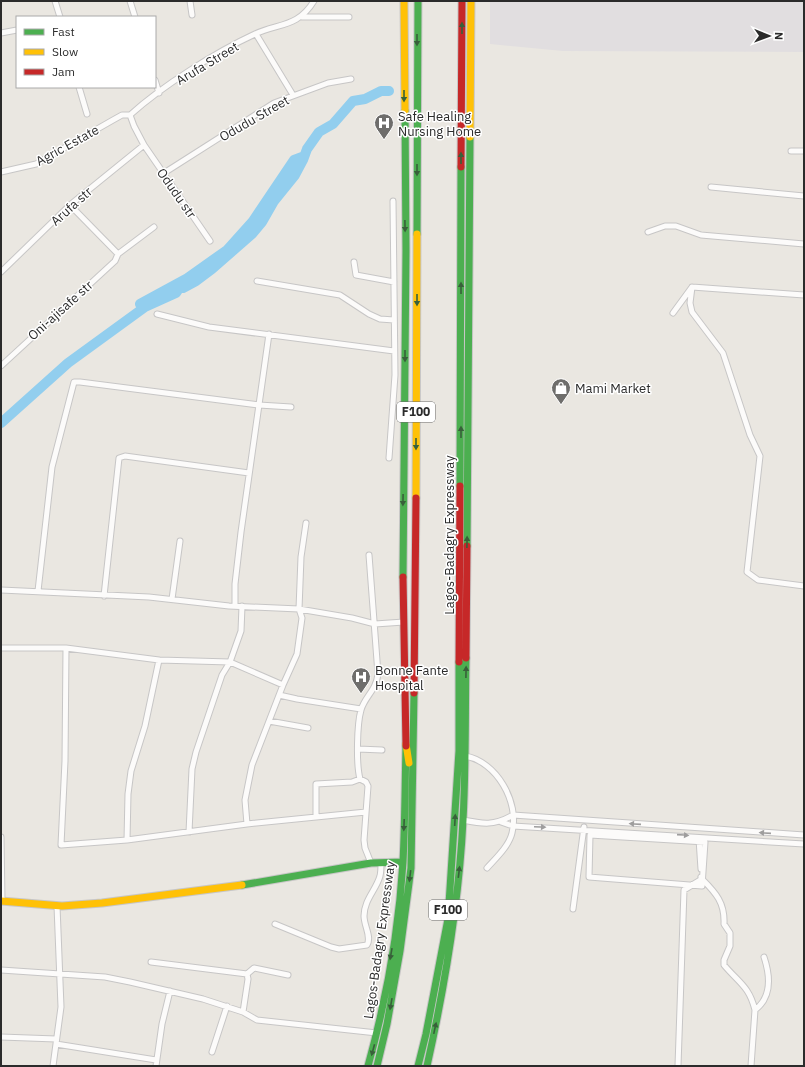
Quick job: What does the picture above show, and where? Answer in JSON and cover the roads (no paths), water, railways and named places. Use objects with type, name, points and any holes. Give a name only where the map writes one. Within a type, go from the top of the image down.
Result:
[{"type":"main road","name":"Lagos-Badagry Expressway","points":[[368,1066],[377,1033],[396,927],[403,862],[406,744],[404,622],[406,258],[404,1]]},
{"type":"main road","name":"Lagos-Badagry Expressway","points":[[377,1066],[387,1024],[400,951],[411,868],[416,528],[418,1]]},
{"type":"main road","name":"Lagos-Badagry Expressway","points":[[418,1066],[428,1027],[448,919],[459,751],[462,1]]},
{"type":"main road","name":"Lagos-Badagry Expressway","points":[[427,1066],[440,1006],[452,930],[463,820],[465,756],[471,1]]},
{"type":"main road","points":[[406,744],[409,763],[412,823]]},
{"type":"main road","points":[[2,901],[58,906],[182,893],[281,879],[371,863],[403,862]]},
{"type":"street","points":[[55,1],[60,16]]},
{"type":"street","points":[[130,1],[136,16]]},
{"type":"street","points":[[190,1],[192,15]]},
{"type":"street","name":"Arufa Street","points":[[130,115],[159,93],[205,62],[256,34],[293,22],[302,17],[314,1]]},
{"type":"street","points":[[302,17],[349,17]]},
{"type":"street","points":[[1,33],[16,30]]},
{"type":"street","points":[[256,34],[293,95]]},
{"type":"street","name":"Odudu Street","points":[[164,173],[274,103],[328,83],[351,79]]},
{"type":"street","points":[[156,83],[159,93]]},
{"type":"street","points":[[79,88],[87,114]]},
{"type":"street","name":"Agric Estate","points":[[1,172],[36,164],[122,115],[130,115]]},
{"type":"street","points":[[130,115],[144,145]]},
{"type":"street","name":"Odudu str","points":[[144,145],[210,241]]},
{"type":"street","name":"Arufa str","points":[[1,272],[70,205],[144,145]]},
{"type":"street","points":[[791,151],[804,151]]},
{"type":"street","points":[[711,187],[804,196]]},
{"type":"street","points":[[389,458],[395,375],[393,201]]},
{"type":"street","points":[[70,205],[118,254]]},
{"type":"street","points":[[648,232],[666,226],[676,226],[701,235],[804,244]]},
{"type":"street","name":"Oni-ajisafe str","points":[[1,366],[115,261],[118,254],[154,227]]},
{"type":"street","points":[[354,262],[356,275],[394,282]]},
{"type":"street","points":[[257,281],[340,295],[369,314],[380,319],[394,320]]},
{"type":"street","points":[[692,287],[804,295]]},
{"type":"street","points":[[673,313],[692,287]]},
{"type":"street","points":[[692,287],[690,303],[692,312],[723,353],[750,435],[760,456],[747,572],[758,580],[804,586]]},
{"type":"street","points":[[157,314],[209,327],[394,351]]},
{"type":"street","points":[[235,606],[235,584],[269,334]]},
{"type":"street","points":[[38,591],[52,467],[74,382],[259,405],[291,407]]},
{"type":"street","points":[[104,596],[119,458],[125,456],[249,473]]},
{"type":"street","points":[[246,824],[245,800],[248,781],[256,752],[297,654],[302,618],[299,609],[301,556],[306,523]]},
{"type":"street","points":[[172,599],[180,541]]},
{"type":"street","points":[[360,778],[358,749],[361,709],[374,690],[377,681],[378,666],[375,648],[375,624],[369,555]]},
{"type":"street","points":[[1,590],[172,599],[235,606],[299,609],[352,618],[375,624],[404,622]]},
{"type":"street","points":[[189,832],[191,777],[196,752],[222,675],[230,662],[241,631],[242,606]]},
{"type":"street","points":[[1,648],[66,648],[159,660],[230,662],[283,685]]},
{"type":"street","points":[[66,648],[65,761],[60,844],[63,846],[127,840],[316,816],[366,812]]},
{"type":"street","points":[[127,840],[128,794],[131,770],[145,726],[159,660]]},
{"type":"street","points":[[280,695],[361,709]]},
{"type":"street","points":[[269,721],[308,728]]},
{"type":"street","points":[[358,749],[382,750]]},
{"type":"street","points":[[465,756],[472,757],[492,772],[507,792],[513,815],[512,833],[505,846],[487,868]]},
{"type":"street","points":[[360,778],[366,782],[368,786],[365,848],[371,863]]},
{"type":"street","points":[[316,816],[316,784],[352,782],[360,778]]},
{"type":"street","points":[[502,822],[513,815],[804,835]]},
{"type":"street","points":[[463,820],[483,824],[502,822],[513,826],[698,836],[804,844]]},
{"type":"street","points":[[573,909],[585,821]]},
{"type":"street","points":[[590,835],[705,842],[702,886],[589,877],[590,835]]},
{"type":"street","points":[[698,836],[702,879],[720,900],[725,912],[724,924],[730,933],[730,946],[724,960],[724,965],[747,989],[755,1010],[751,1066]]},
{"type":"street","points":[[1,837],[2,901]]},
{"type":"street","points":[[275,924],[339,949],[367,945],[369,942],[369,936],[365,929],[364,915],[366,901],[380,876],[381,863]]},
{"type":"street","points":[[678,1066],[684,890],[702,879]]},
{"type":"street","points":[[53,1066],[61,1007],[58,906]]},
{"type":"street","points":[[755,1010],[761,1006],[768,984],[768,969],[764,957]]},
{"type":"street","points":[[151,962],[247,974],[254,968],[288,975]]},
{"type":"street","points":[[1,970],[105,977],[170,991],[227,1006],[243,1012],[257,1020],[377,1033]]},
{"type":"street","points":[[243,1012],[248,978],[247,974]]},
{"type":"street","points":[[156,1066],[170,991]]},
{"type":"street","points":[[212,1052],[227,1006]]},
{"type":"street","points":[[1,1037],[56,1041],[156,1060]]},
{"type":"waterway","points":[[1,423],[68,363],[145,307],[176,293],[180,287],[183,288],[196,281],[212,269],[252,234],[262,222],[274,201],[295,175],[307,149],[319,132],[333,124],[353,101],[365,99],[381,91],[389,91]]},
{"type":"waterway","points":[[140,304],[186,279],[227,250],[253,221],[294,160],[302,157]]},
{"type":"place","name":"Safe Healing Nursing Home","points":[[384,140]]},
{"type":"place","name":"Mami Market","points":[[561,405]]},
{"type":"place","name":"Bonne Fante Hospital","points":[[361,694]]}]
